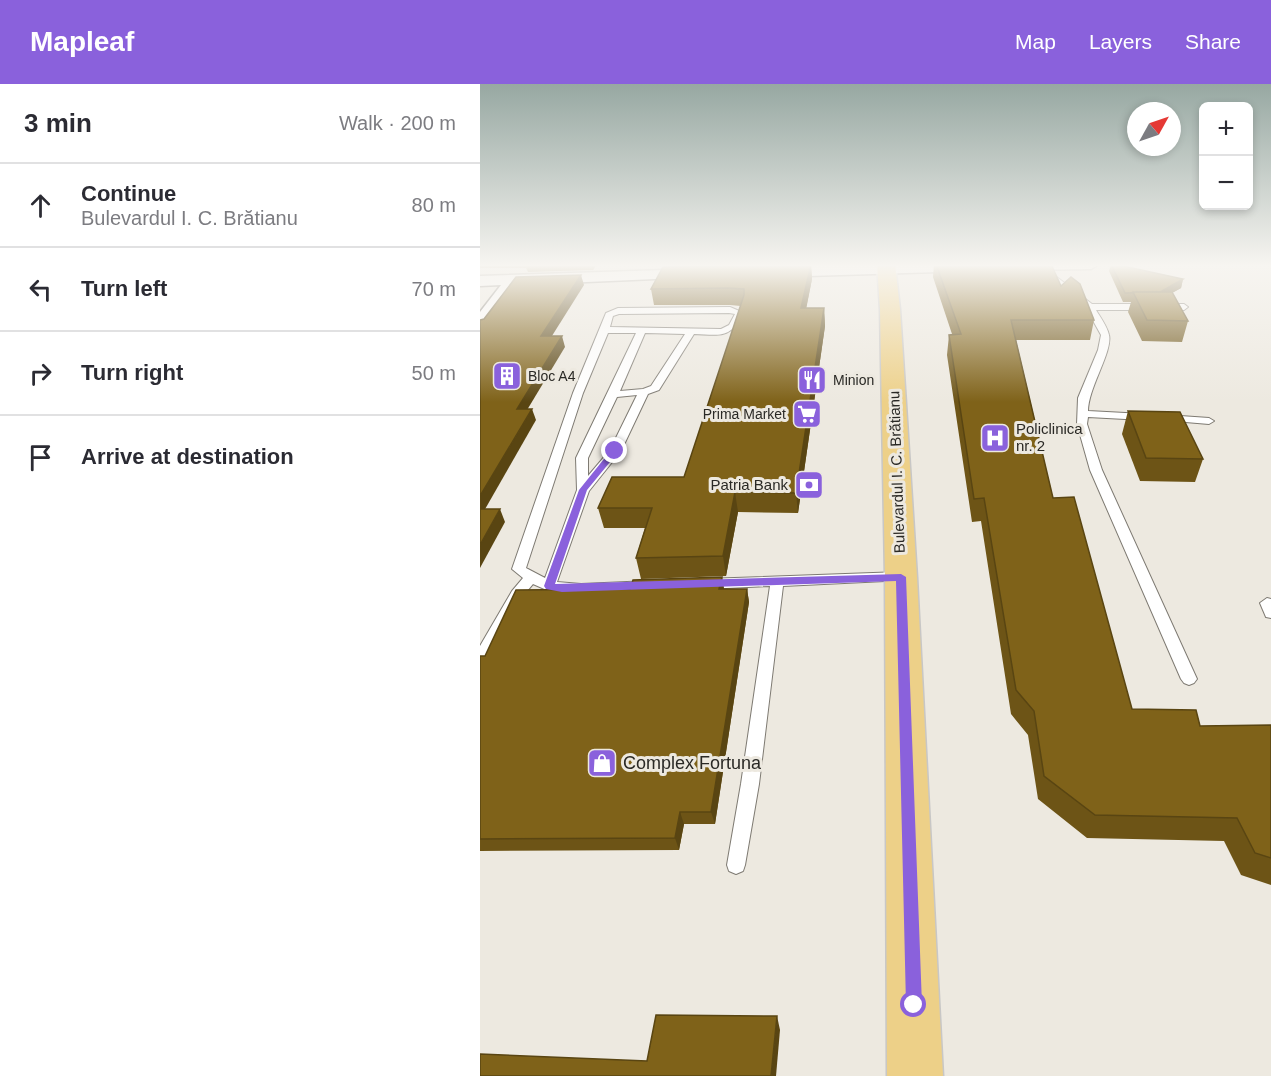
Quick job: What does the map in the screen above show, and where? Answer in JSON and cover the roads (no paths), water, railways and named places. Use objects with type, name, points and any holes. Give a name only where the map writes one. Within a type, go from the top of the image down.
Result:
[{"type":"main road","name":"Bulevardul I. C. Brătianu","points":[[890,310],[901,577],[915,1076]]},
{"type":"street","points":[[480,324],[490,310]]},
{"type":"lane","points":[[658,585],[549,586],[530,579],[519,569],[578,393],[605,330],[609,315],[618,311],[697,310]]},
{"type":"lane","points":[[605,330],[723,332],[732,327],[740,313],[731,310]]},
{"type":"lane","points":[[1092,310],[1105,336],[1103,350],[1083,398],[1083,424],[1096,470],[1188,679]]},
{"type":"lane","points":[[583,490],[582,458],[642,330]]},
{"type":"lane","points":[[613,394],[644,392],[655,388],[691,332]]},
{"type":"lane","points":[[549,586],[583,490],[615,451],[644,392]]},
{"type":"lane","points":[[1083,414],[1209,421]]},
{"type":"lane","points":[[694,584],[901,577]]},
{"type":"lane","points":[[480,659],[517,594],[530,579]]},
{"type":"lane","points":[[736,865],[750,784],[777,582]]},
{"type":"place","name":"Bloc A4","points":[[507,376]]},
{"type":"place","name":"Minion","points":[[812,380]]},
{"type":"place","name":"Prima Market","points":[[807,414]]},
{"type":"place","name":"Policlinica nr. 2","points":[[995,438]]},
{"type":"place","name":"Patria Bank","points":[[809,485]]},
{"type":"place","name":"Complex Fortuna","points":[[602,763]]}]
